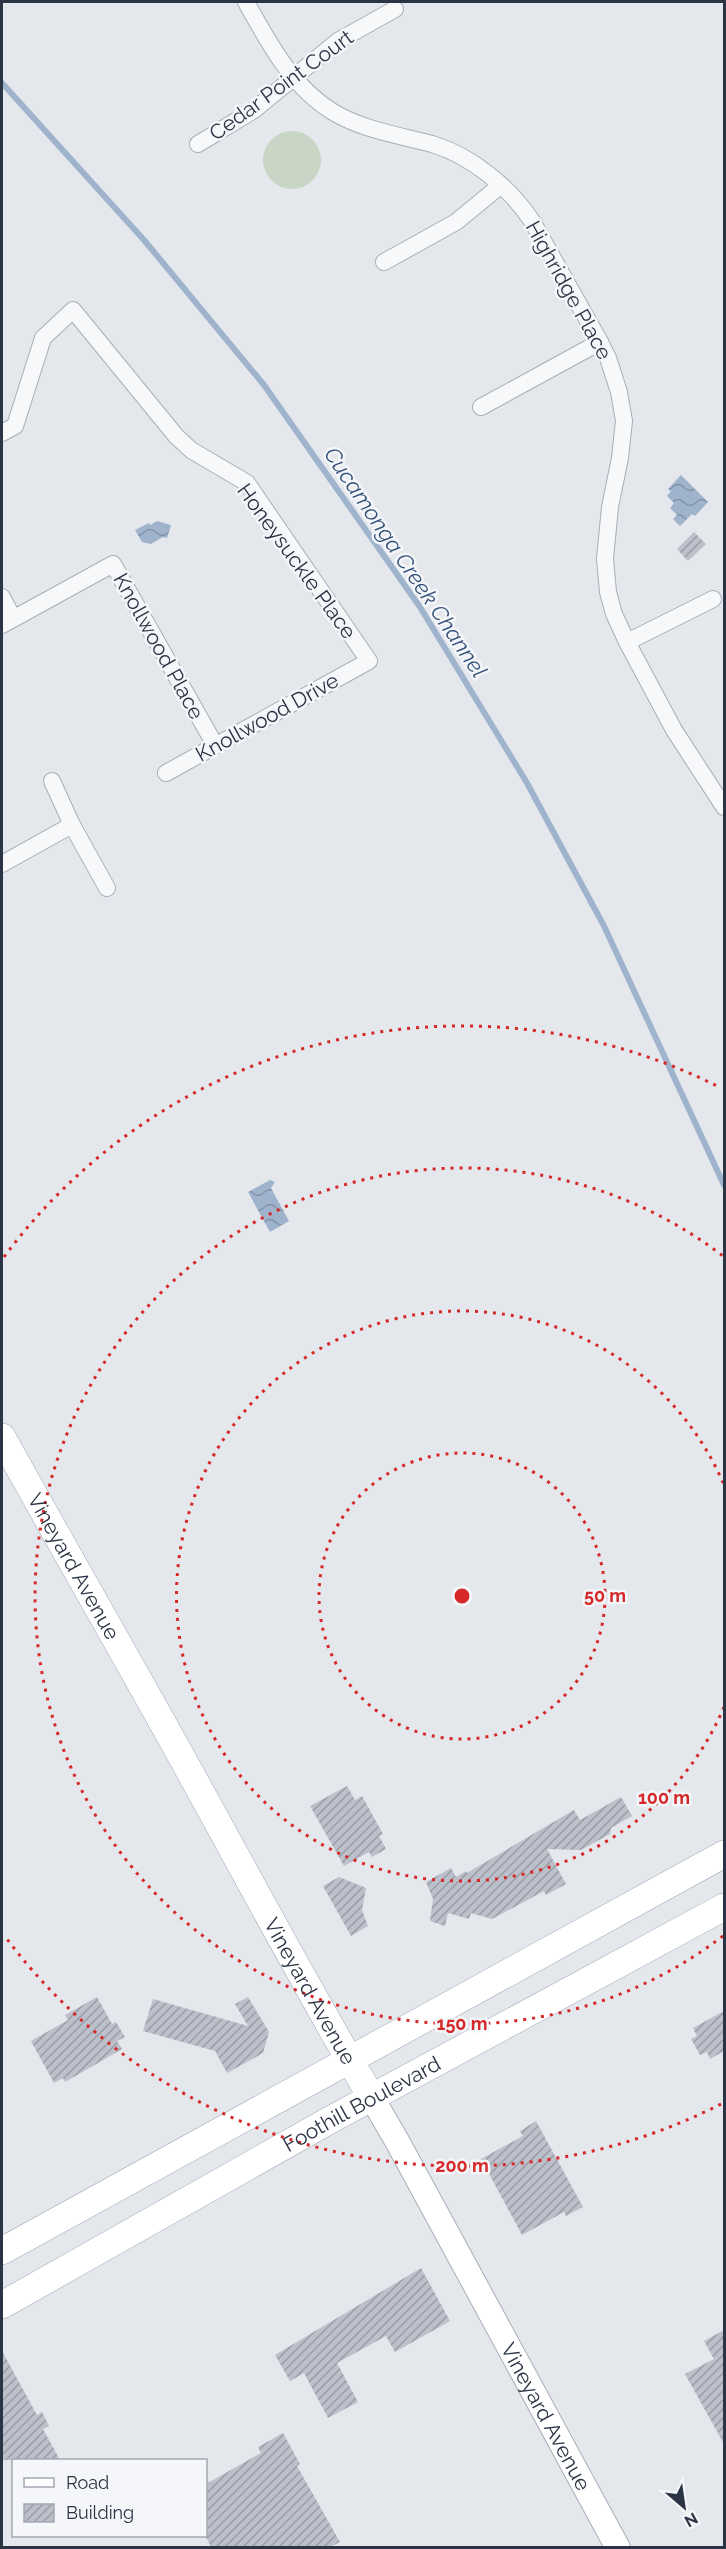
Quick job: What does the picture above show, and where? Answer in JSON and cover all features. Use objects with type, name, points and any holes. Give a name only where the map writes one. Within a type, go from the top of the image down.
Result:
[{"type":"main road","name":"Vineyard Avenue","points":[[2,1437],[348,2059],[395,2136],[618,2547]]},
{"type":"main road","points":[[2,2251],[724,1854]]},
{"type":"main road","name":"Foothill Boulevard","points":[[2,2305],[372,2098],[724,1907]]},
{"type":"street","name":"Highridge Place","points":[[246,2],[274,52],[294,78],[333,112],[367,129],[435,145],[467,160],[501,185],[523,207],[532,221],[600,342],[619,392],[624,421],[621,458],[610,507],[605,559],[608,592],[614,614],[674,730],[722,797]]},
{"type":"street","name":"Cedar Point Court","points":[[198,144],[254,110],[338,41],[395,9]]},
{"type":"street","points":[[384,262],[456,222],[501,185]]},
{"type":"street","name":"Honeysuckle Place","points":[[8,429],[43,338],[73,310],[176,436],[191,450],[247,483],[369,661]]},
{"type":"street","points":[[481,407],[600,342]]},
{"type":"street","name":"Knollwood Place","points":[[7,622],[113,564],[215,746]]},
{"type":"street","points":[[2,597],[7,622]]},
{"type":"street","points":[[627,642],[713,598]]},
{"type":"street","name":"Knollwood Drive","points":[[166,773],[369,661]]},
{"type":"street","points":[[52,781],[72,825],[106,888]]},
{"type":"street","points":[[2,864],[72,825]]},
{"type":"green space","points":[[292,131],[303,133],[316,144],[321,160],[319,171],[308,184],[292,189],[281,187],[268,176],[263,160],[265,149],[276,136]]},
{"type":"water","points":[[681,475],[708,502],[695,516],[692,514],[680,526],[673,519],[677,515],[670,508],[674,503],[667,496],[671,491],[668,489]]},
{"type":"water","points":[[157,521],[171,525],[167,538],[163,537],[151,544],[142,542],[135,530]]},
{"type":"water","points":[[270,1180],[275,1182],[271,1188],[289,1221],[270,1232],[248,1192]]},
{"type":"building","points":[[694,532],[706,544],[688,561],[677,549]]},
{"type":"building","points":[[347,1786],[355,1800],[362,1796],[383,1834],[379,1836],[386,1849],[372,1857],[369,1852],[344,1866],[310,1806]]},
{"type":"building","points":[[621,1797],[632,1816],[611,1828],[610,1834],[581,1850],[547,1849],[566,1884],[546,1895],[544,1891],[492,1919],[471,1913],[469,1919],[448,1913],[445,1926],[430,1921],[433,1899],[426,1882],[451,1868],[456,1877],[466,1871],[467,1873],[574,1810],[580,1820]]},
{"type":"building","points":[[339,1877],[366,1888],[362,1910],[368,1926],[351,1936],[323,1886]]},
{"type":"building","points":[[97,1997],[112,2024],[116,2022],[125,2037],[117,2041],[122,2049],[65,2082],[63,2078],[54,2083],[31,2041],[68,2020],[65,2015]]},
{"type":"building","points":[[248,1997],[269,2032],[263,2053],[227,2073],[215,2051],[143,2031],[153,1999],[248,2026],[235,2004]]},
{"type":"building","points":[[724,2011],[724,2051],[710,2059],[707,2052],[700,2055],[691,2039],[697,2036],[693,2028]]},
{"type":"building","points":[[536,2121],[583,2207],[566,2216],[564,2212],[522,2235],[481,2159],[523,2136],[520,2131]]},
{"type":"building","points":[[421,2268],[450,2321],[395,2352],[386,2336],[337,2363],[358,2402],[328,2418],[304,2373],[290,2381],[275,2355]]},
{"type":"building","points":[[724,2330],[724,2444],[685,2374],[714,2359],[704,2341]]},
{"type":"building","points":[[2,2351],[37,2415],[42,2412],[49,2426],[43,2429],[59,2459],[2,2460]]},
{"type":"building","points":[[283,2433],[300,2464],[297,2466],[340,2542],[330,2547],[211,2547],[206,2537],[207,2483],[261,2453],[258,2447]]},
{"type":"waterway","name":"Cucamonga Creek Channel","points":[[2,83],[144,240],[264,385],[420,607],[527,783],[604,926],[724,1185]]}]
